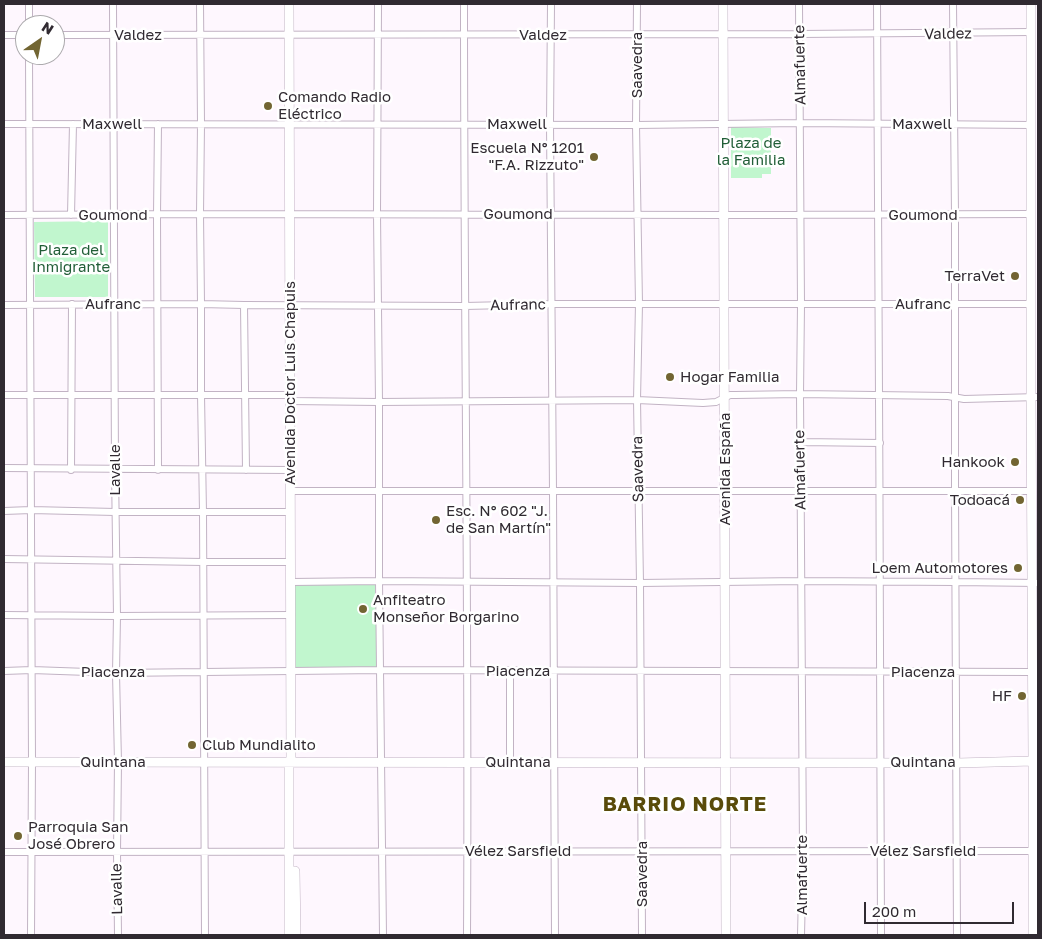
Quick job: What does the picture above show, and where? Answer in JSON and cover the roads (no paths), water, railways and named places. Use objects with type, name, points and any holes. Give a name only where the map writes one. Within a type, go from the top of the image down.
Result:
[{"type":"main road","name":"Avenida Doctor Luis Chapuis","points":[[289,4],[291,762],[294,766],[291,851]]},
{"type":"main road","name":"Avenida España","points":[[723,4],[726,935]]},
{"type":"main road","points":[[1031,4],[1032,304],[1036,391],[1032,491],[1035,584],[1032,672],[1035,761],[1033,935]]},
{"type":"main road","name":"Quintana","points":[[4,762],[957,763],[1035,761]]},
{"type":"main road","points":[[1033,808],[1038,793]]},
{"type":"main road","points":[[289,935],[291,851]]},
{"type":"main road","points":[[291,851],[296,935]]},
{"type":"street","name":"Lavalle","points":[[113,4],[118,935]]},
{"type":"street","points":[[200,4],[201,470],[203,512],[205,935]]},
{"type":"street","points":[[378,4],[377,214],[383,935]]},
{"type":"street","points":[[464,4],[463,124],[468,671],[467,935]]},
{"type":"street","points":[[551,4],[550,214],[555,935]]},
{"type":"street","name":"Saavedra","points":[[637,4],[636,125],[639,304],[637,400],[642,762],[642,935]]},
{"type":"street","name":"Almafuerte","points":[[799,4],[802,935]]},
{"type":"street","points":[[877,4],[880,304],[881,935]]},
{"type":"street","points":[[953,4],[957,935]]},
{"type":"street","name":"Valdez","points":[[65,35],[953,34],[1031,32]]},
{"type":"street","points":[[29,65],[32,670],[31,935]]},
{"type":"street","name":"Maxwell","points":[[4,124],[636,125],[800,123],[1031,125]]},
{"type":"street","points":[[71,215],[73,124]]},
{"type":"street","points":[[158,124],[158,470]]},
{"type":"street","name":"Goumond","points":[[4,215],[1031,214]]},
{"type":"street","points":[[71,470],[72,304]]},
{"type":"street","name":"Aufranc","points":[[4,305],[1032,304]]},
{"type":"street","points":[[244,305],[246,470]]},
{"type":"street","points":[[4,395],[244,395],[379,402],[637,400],[703,403],[716,402],[730,395],[948,396],[964,399],[1036,391]]},
{"type":"street","points":[[800,442],[880,443]]},
{"type":"street","points":[[4,468],[71,470],[290,470]]},
{"type":"street","points":[[290,491],[1032,491]]},
{"type":"street","points":[[4,511],[290,512]]},
{"type":"street","points":[[4,559],[291,562]]},
{"type":"street","points":[[291,582],[640,583],[801,581],[1035,584]]},
{"type":"street","points":[[4,615],[291,615]]},
{"type":"street","name":"Piacenza","points":[[4,671],[116,673],[380,670],[1032,672]]},
{"type":"street","points":[[510,671],[510,762]]},
{"type":"street","name":"Vélez Sarsfield","points":[[4,852],[1033,851]]},
{"type":"place","name":"Comando Radio Eléctrico","points":[[268,106]]},
{"type":"place","name":"Escuela N° 1201 \"F.A. Rizzuto\"","points":[[594,157]]},
{"type":"place","name":"TerraVet","points":[[1015,276]]},
{"type":"place","name":"Hogar Familia","points":[[670,377]]},
{"type":"place","name":"Hankook","points":[[1015,462]]},
{"type":"place","name":"Todoacá","points":[[1020,500]]},
{"type":"place","name":"Esc. N° 602 \"J. de San Martín\"","points":[[436,520]]},
{"type":"place","name":"Loem Automotores","points":[[1018,568]]},
{"type":"place","name":"Anfiteatro Monseñor Borgarino","points":[[363,609]]},
{"type":"place","name":"HF","points":[[1022,696]]},
{"type":"place","name":"Club Mundialito","points":[[192,745]]},
{"type":"place","name":"Parroquia San José Obrero","points":[[18,836]]},
{"type":"district","name":"BARRIO NORTE","points":[[685,805]]},
{"type":"park label","name":"Plaza de la Familia","points":[[751,152]]},
{"type":"park label","name":"Plaza del Inmigrante","points":[[71,258]]}]
